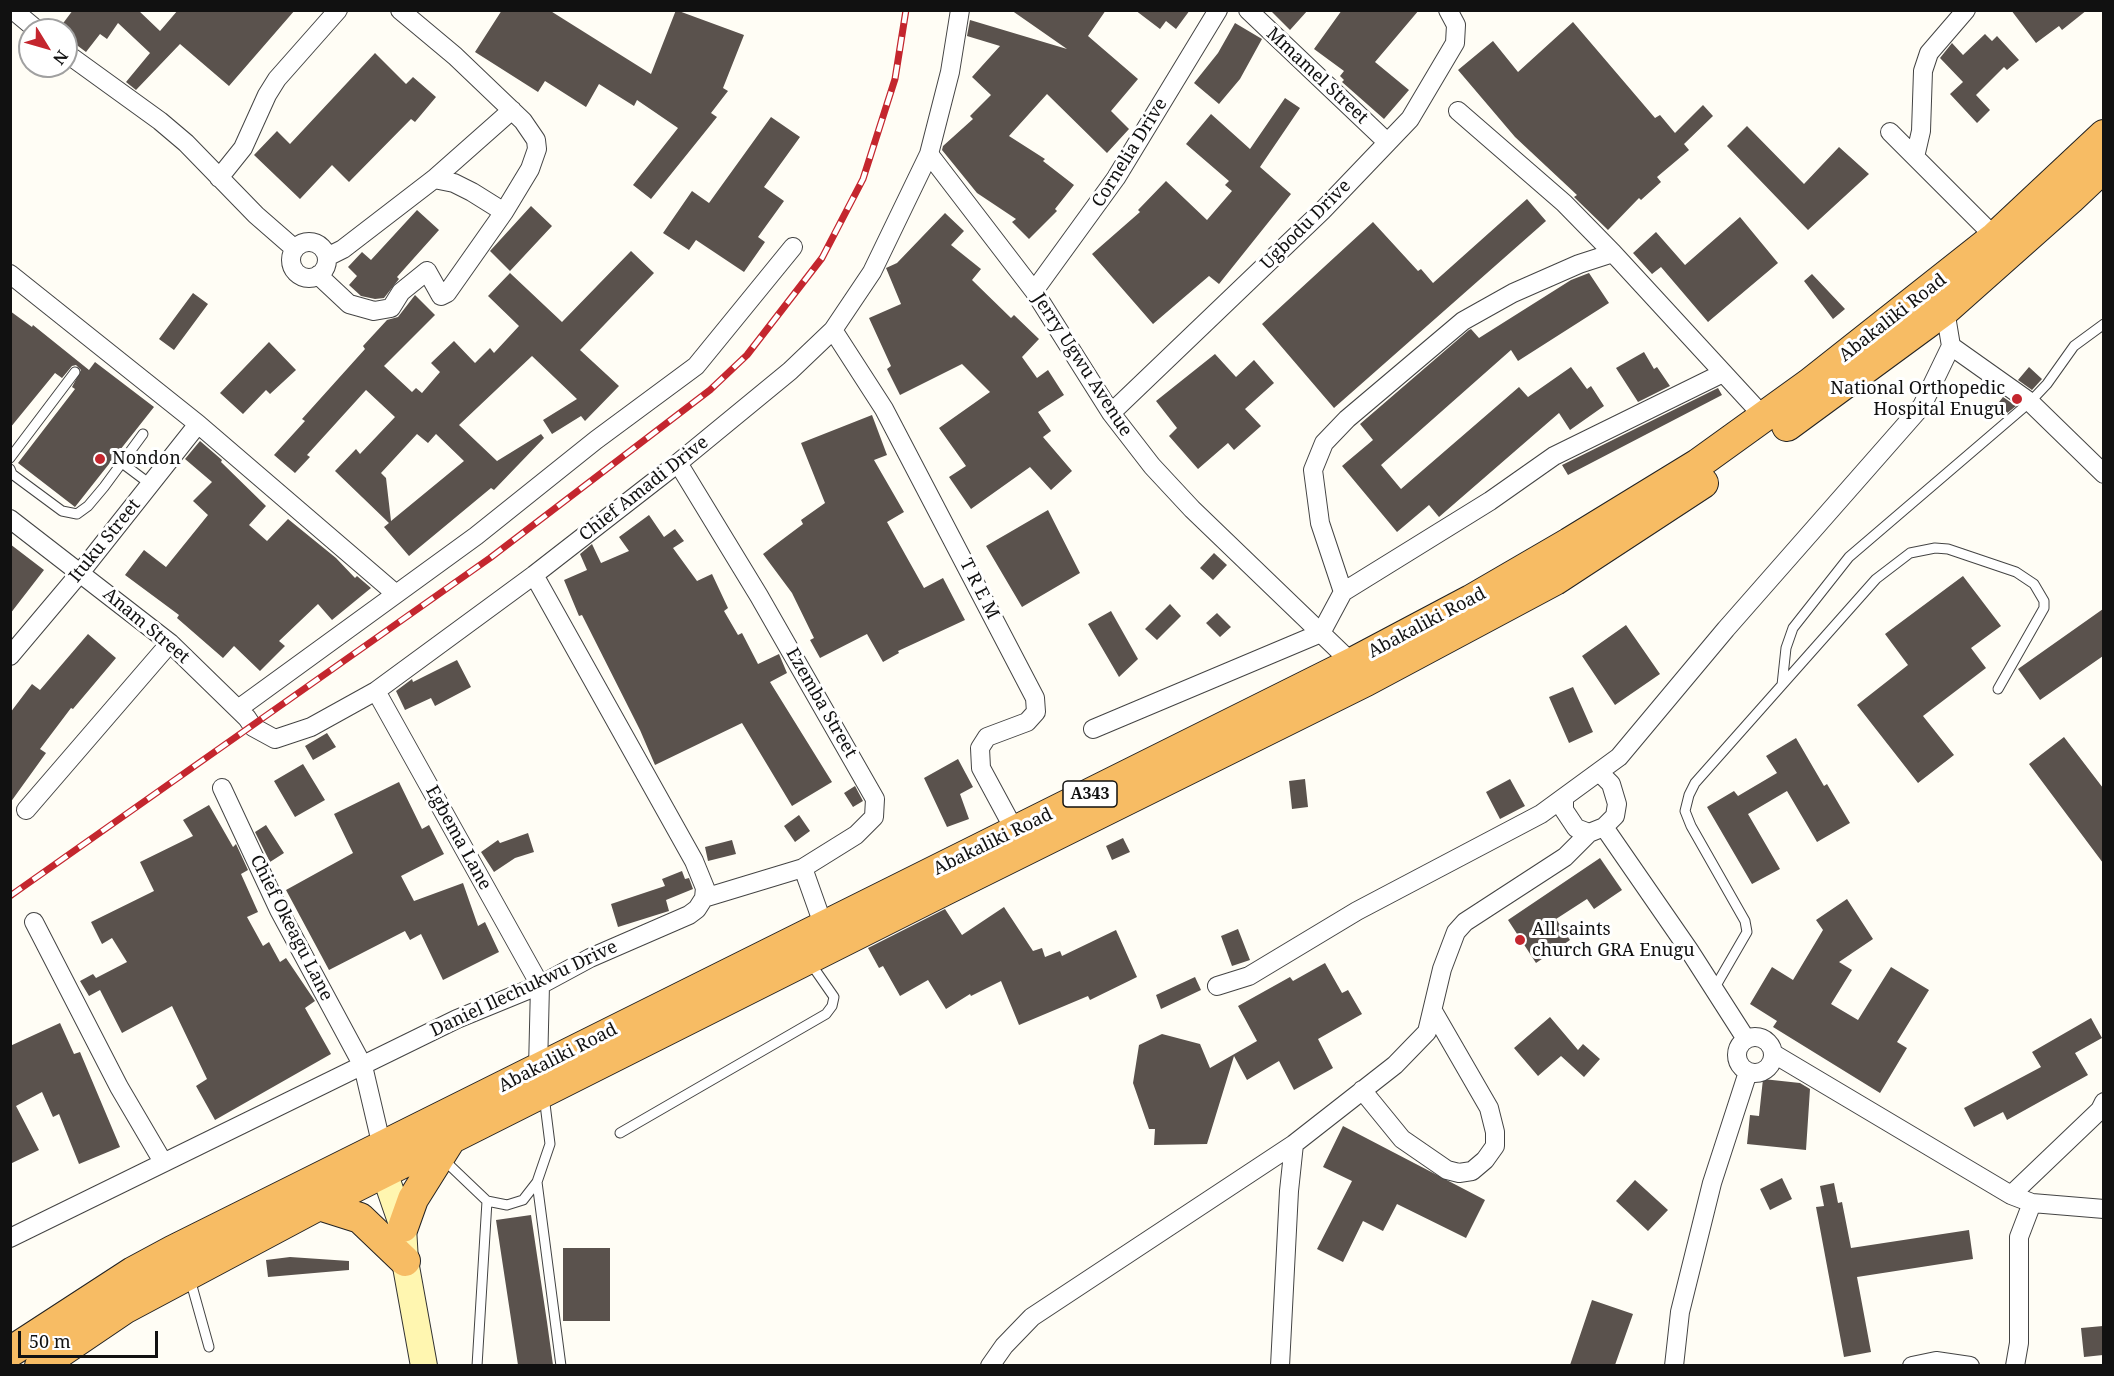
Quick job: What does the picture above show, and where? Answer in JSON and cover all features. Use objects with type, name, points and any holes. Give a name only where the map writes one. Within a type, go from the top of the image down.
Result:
[{"type":"highway","name":"Abakaliki Road","points":[[11,1351],[133,1272],[383,1159],[541,1081],[808,959],[1366,681],[1555,580],[1776,434],[1937,299],[1995,237],[2103,135]]},
{"type":"highway","name":"Abakaliki Road","points":[[40,1365],[124,1309],[319,1205],[383,1159],[445,1148],[541,1081],[824,927],[1352,663],[1471,600],[1698,464],[1937,299],[2062,207],[2103,166]]},
{"type":"highway","points":[[403,1227],[413,1199],[445,1148]]},
{"type":"highway","points":[[319,1205],[360,1218],[405,1261]]},
{"type":"main road","points":[[383,1159],[403,1227],[405,1261],[424,1365]]},
{"type":"street","points":[[219,178],[243,148],[267,95],[338,10]]},
{"type":"street","points":[[318,275],[350,304],[366,310],[380,311],[390,308],[401,292],[427,272],[441,296],[447,293],[504,212],[530,170],[537,149],[536,140],[512,110],[455,56],[400,10]]},
{"type":"street","name":"Chief Amadi Drive","points":[[275,739],[311,727],[376,691],[534,575],[678,463],[790,371],[833,330],[872,272],[929,154],[950,72],[960,10]]},
{"type":"street","name":"Cornelia Drive","points":[[1034,291],[1116,178],[1218,10]]},
{"type":"street","name":"Mmamel Street","points":[[1248,10],[1387,142]]},
{"type":"street","name":"Ugbodu Drive","points":[[1111,413],[1322,211],[1410,119],[1455,43],[1456,26],[1448,10]]},
{"type":"street","points":[[1914,157],[1922,131],[1923,71],[1929,53],[1966,10]]},
{"type":"street","points":[[78,62],[160,121],[186,143],[262,221],[295,249]]},
{"type":"street","points":[[327,257],[343,249],[434,179],[512,110]]},
{"type":"street","points":[[1458,111],[1564,203],[1764,417]]},
{"type":"street","points":[[1890,132],[1995,237]]},
{"type":"street","name":"Jerry Ugwu Avenue","points":[[929,154],[1034,291],[1111,413],[1152,466],[1192,509],[1352,663]]},
{"type":"street","points":[[434,179],[454,183],[504,212]]},
{"type":"street","points":[[307,242],[320,245],[327,257],[324,271],[318,275],[305,277],[294,269],[292,255],[295,249],[307,242]]},
{"type":"street","points":[[238,709],[476,536],[596,440],[696,366],[793,247]]},
{"type":"street","points":[[1343,592],[1320,523],[1313,470],[1324,443],[1347,419],[1463,321],[1513,293],[1579,264],[1613,253]]},
{"type":"street","points":[[10,274],[198,424],[396,594]]},
{"type":"street","points":[[1937,299],[1952,346],[2030,402],[2103,474]]},
{"type":"street","name":"T R E M","points":[[833,330],[889,420],[1035,698],[1036,712],[1027,722],[987,737],[980,748],[981,768],[1015,831]]},
{"type":"street","points":[[1217,986],[1249,976],[1357,911],[1476,850],[1564,798],[1619,757],[1726,629],[1922,406],[1952,346]]},
{"type":"street","points":[[1093,729],[1321,633],[1343,592],[1490,501],[1554,456],[1723,373]]},
{"type":"street","name":"Ituku Street","points":[[10,656],[80,573],[198,424]]},
{"type":"street","name":"Ezemba Street","points":[[678,463],[759,596],[875,799],[874,817],[856,835],[803,868],[704,898]]},
{"type":"street","name":"Anam Street","points":[[10,519],[170,643],[238,709],[253,728],[275,739]]},
{"type":"street","points":[[534,575],[694,861],[705,888],[704,898]]},
{"type":"street","points":[[26,810],[170,643]]},
{"type":"street","name":"Egbema Lane","points":[[376,691],[540,985]]},
{"type":"street","points":[[990,1365],[1004,1346],[1032,1317],[1294,1144],[1415,1047],[1427,1032],[1445,961],[1456,932],[1465,922],[1565,857],[1615,816],[1617,804],[1611,784],[1600,773]]},
{"type":"street","name":"Chief Okeagu Lane","points":[[222,788],[279,910],[363,1066],[383,1159]]},
{"type":"street","points":[[1564,798],[1564,810],[1571,822],[1579,830],[1596,830]]},
{"type":"street","points":[[1596,830],[1714,989],[1746,1039]]},
{"type":"street","points":[[803,868],[824,927]]},
{"type":"street","name":"Daniel Ilechukwu Drive","points":[[10,1238],[457,1019],[540,985],[590,958],[689,915],[704,898]]},
{"type":"street","points":[[34,922],[119,1087],[163,1162]]},
{"type":"street","points":[[540,985],[541,1081]]},
{"type":"street","points":[[1362,1090],[1402,1139],[1447,1170],[1459,1173],[1472,1171],[1485,1160],[1494,1146],[1495,1132],[1489,1108],[1433,1011]]},
{"type":"street","points":[[1774,1054],[1772,1063],[1766,1070],[1757,1074],[1743,1068],[1737,1056],[1741,1043],[1746,1039],[1753,1037],[1768,1041],[1774,1054],[2011,1195],[2032,1203],[2103,1209]]},
{"type":"street","points":[[1674,1365],[1680,1312],[1713,1183],[1748,1072]]},
{"type":"street","points":[[2011,1195],[2100,1110],[2103,1102]]},
{"type":"street","points":[[1280,1365],[1289,1191],[1294,1144]]},
{"type":"street","points":[[2015,1365],[2019,1343],[2019,1237],[2032,1203]]},
{"type":"street","points":[[1912,1365],[1936,1361],[1949,1365],[1970,1365]]},
{"type":"lane","points":[[1782,685],[1786,648],[1793,628],[1849,557],[2030,402],[2048,384],[2074,346],[2103,324]]},
{"type":"lane","points":[[10,458],[75,372]]},
{"type":"lane","points":[[10,470],[12,474],[62,511],[77,514],[88,506],[143,434]]},
{"type":"lane","points":[[122,462],[150,484]]},
{"type":"lane","points":[[1714,989],[1747,932],[1745,921],[1685,811],[1695,783],[1876,579],[1910,553],[1935,548],[1948,549],[2016,573],[2034,584],[2042,595],[2044,608],[1998,689]]},
{"type":"lane","points":[[620,1133],[826,1014],[832,1006],[834,997],[808,959]]},
{"type":"lane","points":[[445,1148],[487,1201],[507,1205],[523,1200],[537,1182],[550,1144],[541,1081]]},
{"type":"lane","points":[[537,1182],[561,1365]]},
{"type":"lane","points":[[477,1365],[487,1201]]},
{"type":"lane","points":[[188,1273],[208,1347]]},
{"type":"building","points":[[73,10],[138,10],[160,31],[178,10],[295,10],[229,86],[180,44],[136,90],[126,82],[150,53],[118,23],[107,39],[100,34],[86,52],[78,46],[78,18],[67,18]]},
{"type":"building","points":[[502,10],[549,10],[651,74],[676,10],[744,35],[723,88],[728,91],[711,113],[717,117],[651,199],[633,185],[678,128],[637,100],[634,106],[599,84],[586,107],[545,81],[538,92],[475,52]]},
{"type":"building","points":[[1011,10],[1106,10],[1088,36],[1138,79],[1111,111],[1129,129],[1107,153],[1047,94],[1009,136],[1045,159],[1043,161],[1074,185],[1055,209],[1057,211],[1029,239],[1012,222],[1016,219],[977,193],[942,150],[943,146],[973,119],[970,116],[991,95],[972,77],[1000,46],[967,36],[970,20],[1067,49]]},
{"type":"building","points":[[1135,10],[1190,10],[1176,29],[1166,21],[1160,29]]},
{"type":"building","points":[[1270,10],[1308,10],[1290,30]]},
{"type":"building","points":[[1342,10],[1419,10],[1375,62],[1409,90],[1384,119],[1342,82],[1344,80],[1340,76],[1344,71],[1314,49]]},
{"type":"building","points":[[2011,10],[2087,10],[2062,30],[2059,26],[2036,43]]},
{"type":"building","points":[[1573,22],[1655,118],[1660,115],[1675,133],[1703,105],[1713,116],[1684,144],[1689,150],[1657,177],[1661,182],[1641,200],[1639,198],[1608,230],[1574,197],[1577,195],[1515,137],[1458,70],[1493,41],[1518,72]]},
{"type":"building","points":[[1235,23],[1262,39],[1240,79],[1219,104],[1194,83],[1218,53]]},
{"type":"building","points":[[1985,34],[1992,41],[1997,36],[2019,60],[2007,70],[2004,67],[1976,95],[1990,110],[1977,123],[1950,94],[1963,82],[1940,58],[1952,43],[1963,55]]},
{"type":"building","points":[[375,53],[406,84],[413,77],[436,97],[415,122],[411,119],[349,182],[332,165],[300,199],[254,155],[277,131],[290,144]]},
{"type":"building","points":[[1285,98],[1300,108],[1260,167],[1291,194],[1219,284],[1209,276],[1153,324],[1092,254],[1140,212],[1138,210],[1166,181],[1207,220],[1232,191],[1225,185],[1229,181],[1186,144],[1211,114],[1250,149]]},
{"type":"building","points":[[771,117],[800,137],[764,187],[784,201],[758,237],[765,242],[744,272],[696,240],[689,250],[663,233],[692,191],[709,203]]},
{"type":"building","points":[[1747,126],[1804,184],[1839,147],[1869,174],[1808,230],[1727,146]]},
{"type":"building","points":[[1527,199],[1546,221],[1334,408],[1262,324],[1373,222],[1418,271],[1421,269],[1433,283]]},
{"type":"building","points":[[531,206],[552,226],[510,271],[490,251]]},
{"type":"building","points":[[417,210],[439,230],[397,277],[399,279],[384,298],[361,296],[349,285],[357,276],[348,267],[362,252],[371,260]]},
{"type":"building","points":[[945,213],[964,231],[951,245],[981,269],[972,280],[1011,318],[1014,315],[1039,339],[1022,357],[1037,378],[1048,370],[1064,395],[1038,412],[1051,431],[1043,437],[1072,471],[1051,490],[1030,467],[971,509],[949,477],[966,466],[939,428],[990,392],[962,364],[900,395],[887,369],[891,366],[869,318],[901,304],[886,268],[897,263]]},
{"type":"building","points":[[1740,217],[1778,263],[1708,322],[1661,267],[1652,274],[1633,253],[1656,232],[1685,265]]},
{"type":"building","points":[[631,251],[654,273],[580,350],[619,386],[585,421],[581,416],[552,434],[543,420],[577,399],[532,356],[459,425],[497,461],[541,434],[544,438],[494,490],[491,488],[409,556],[384,527],[389,523],[335,471],[356,449],[360,454],[395,417],[366,390],[307,455],[310,457],[295,473],[274,455],[305,421],[302,419],[365,349],[363,346],[387,320],[398,317],[415,295],[435,315],[384,366],[412,392],[416,388],[422,393],[440,372],[431,363],[454,341],[475,363],[490,348],[494,353],[519,326],[488,296],[510,273],[562,322]],"holes":[[[417,434],[428,443],[436,434],[464,461],[391,521],[386,478],[381,473]]]},
{"type":"building","points":[[1589,273],[1609,303],[1518,361],[1511,350],[1381,465],[1401,489],[1519,387],[1528,397],[1571,367],[1587,389],[1591,386],[1604,406],[1570,430],[1559,413],[1439,517],[1429,505],[1397,532],[1342,466],[1373,440],[1360,424],[1469,330],[1471,329],[1479,338],[1571,280]]},
{"type":"building","points":[[1812,274],[1845,309],[1833,319],[1804,281]]},
{"type":"building","points":[[193,293],[208,304],[174,350],[159,339]]},
{"type":"building","points":[[10,311],[32,327],[33,325],[89,370],[95,362],[154,407],[75,507],[18,463],[75,389],[72,387],[81,370],[76,365],[72,366],[62,378],[55,373],[10,428]]},
{"type":"building","points":[[269,342],[296,370],[270,394],[266,390],[243,414],[220,393]]},
{"type":"building","points":[[1644,352],[1654,369],[1657,367],[1670,386],[1638,402],[1616,368]]},
{"type":"building","points":[[1215,354],[1236,377],[1254,360],[1274,383],[1245,409],[1261,426],[1234,450],[1228,443],[1198,469],[1169,436],[1177,428],[1156,401]]},
{"type":"building","points":[[2029,367],[2042,379],[2032,390],[2018,380]]},
{"type":"building","points":[[1718,388],[1722,395],[1568,475],[1562,465]]},
{"type":"building","points":[[2003,397],[2016,406],[2001,418],[1992,411]]},
{"type":"building","points":[[872,415],[887,455],[874,460],[904,512],[887,522],[924,588],[943,578],[965,620],[898,651],[899,653],[883,662],[867,634],[820,658],[810,640],[814,638],[792,593],[763,554],[803,524],[801,520],[825,503],[801,443]]},
{"type":"building","points":[[200,441],[222,460],[221,462],[266,506],[249,525],[267,541],[288,519],[336,558],[355,578],[357,576],[371,588],[332,620],[318,604],[279,641],[285,646],[260,671],[234,646],[223,658],[177,618],[179,615],[125,575],[144,550],[166,567],[208,515],[193,501],[212,482],[185,459]]},
{"type":"building","points":[[1048,510],[1080,573],[1022,607],[986,546]]},
{"type":"building","points":[[649,515],[664,537],[675,529],[684,541],[673,548],[697,581],[712,574],[728,608],[724,611],[738,635],[742,633],[758,664],[779,654],[787,673],[770,682],[832,782],[792,806],[742,723],[655,765],[640,730],[582,615],[579,616],[564,580],[587,570],[580,554],[592,544],[601,563],[629,551],[619,537]]},
{"type":"building","points":[[10,544],[44,570],[10,614]]},
{"type":"building","points":[[1214,553],[1227,565],[1213,580],[1200,568]]},
{"type":"building","points":[[1963,576],[2001,626],[1971,648],[1986,668],[1923,716],[1954,755],[1918,783],[1857,705],[1908,665],[1885,634]]},
{"type":"building","points":[[1170,604],[1181,616],[1157,640],[1145,629]]},
{"type":"building","points":[[2103,609],[2103,656],[2040,700],[2018,669]]},
{"type":"building","points":[[1111,611],[1138,659],[1119,677],[1088,624]]},
{"type":"building","points":[[1217,613],[1231,627],[1220,637],[1206,623]]},
{"type":"building","points":[[1626,625],[1660,674],[1615,705],[1582,656]]},
{"type":"building","points":[[88,634],[116,658],[73,709],[71,708],[40,749],[46,753],[10,803],[10,713],[32,684],[40,690]]},
{"type":"building","points":[[457,660],[471,687],[435,706],[431,698],[405,710],[396,691],[412,679],[413,682]]},
{"type":"building","points":[[1573,687],[1593,732],[1569,743],[1549,697]]},
{"type":"building","points":[[327,733],[336,747],[313,760],[305,746]]},
{"type":"building","points":[[2064,737],[2103,788],[2103,863],[2029,764]]},
{"type":"building","points":[[1796,738],[1824,786],[1827,784],[1850,823],[1817,842],[1787,791],[1748,814],[1780,869],[1752,884],[1707,807],[1734,791],[1738,796],[1777,773],[1766,756]]},
{"type":"building","points":[[958,759],[973,787],[960,794],[969,819],[947,827],[924,778]]},
{"type":"building","points":[[303,764],[325,800],[295,817],[274,781]]},
{"type":"building","points":[[1305,779],[1308,807],[1292,809],[1289,781]]},
{"type":"building","points":[[1510,779],[1525,806],[1500,819],[1486,792]]},
{"type":"building","points":[[399,782],[422,829],[429,825],[444,854],[401,876],[414,901],[463,883],[478,926],[485,922],[499,952],[443,980],[421,934],[410,940],[405,931],[329,970],[286,890],[353,853],[334,814]]},
{"type":"building","points":[[855,786],[863,801],[853,807],[844,793]]},
{"type":"building","points":[[209,805],[233,847],[236,844],[248,870],[241,874],[258,912],[247,917],[263,946],[269,942],[280,962],[286,958],[315,1001],[305,1008],[331,1054],[215,1120],[196,1086],[207,1079],[172,1006],[122,1033],[100,990],[89,996],[80,981],[93,974],[96,978],[127,962],[112,938],[102,944],[91,922],[154,891],[140,862],[193,836],[183,820]]},
{"type":"building","points":[[799,815],[810,831],[795,842],[784,826]]},
{"type":"building","points":[[266,825],[284,853],[270,862],[255,832]]},
{"type":"building","points":[[528,833],[534,852],[515,858],[494,872],[481,852],[498,840],[500,843]]},
{"type":"building","points":[[1123,838],[1130,852],[1112,860],[1106,846]]},
{"type":"building","points":[[732,840],[736,854],[708,861],[705,847]]},
{"type":"building","points":[[1600,858],[1622,890],[1594,909],[1587,899],[1556,919],[1570,940],[1536,963],[1508,920]]},
{"type":"building","points":[[682,871],[685,879],[689,878],[693,889],[666,900],[669,911],[618,927],[611,904],[665,886],[662,879]]},
{"type":"building","points":[[1847,899],[1873,939],[1839,962],[1852,970],[1831,1004],[1858,1020],[1891,967],[1929,990],[1897,1042],[1907,1048],[1880,1093],[1773,1027],[1777,1021],[1750,1004],[1772,967],[1793,980],[1823,930],[1816,920]]},
{"type":"building","points":[[1004,907],[1033,951],[1042,948],[1045,957],[1060,951],[1062,956],[1116,930],[1137,977],[1090,1000],[1088,996],[1019,1025],[1001,981],[971,996],[970,994],[946,1009],[928,980],[900,996],[883,966],[879,968],[868,948],[945,909],[962,935]]},
{"type":"building","points":[[1238,929],[1250,960],[1232,966],[1221,936]]},
{"type":"building","points":[[1325,963],[1342,993],[1348,990],[1362,1014],[1318,1039],[1333,1068],[1294,1090],[1279,1061],[1247,1080],[1234,1056],[1207,1144],[1154,1145],[1155,1129],[1149,1129],[1133,1083],[1139,1045],[1162,1034],[1200,1044],[1210,1068],[1257,1041],[1238,1006],[1290,977],[1293,981]]},
{"type":"building","points":[[1195,977],[1201,990],[1161,1009],[1156,995]]},
{"type":"building","points":[[1550,1017],[1578,1050],[1583,1044],[1600,1059],[1584,1077],[1561,1056],[1538,1076],[1514,1048]]},
{"type":"building","points":[[2091,1018],[2102,1038],[2075,1053],[2088,1075],[2007,1120],[2003,1112],[1974,1127],[1964,1108],[2041,1067],[2032,1052]]},
{"type":"building","points":[[60,1023],[74,1054],[80,1052],[120,1147],[79,1164],[59,1114],[53,1117],[42,1092],[16,1106],[39,1150],[10,1164],[10,1046]]},
{"type":"building","points":[[1763,1079],[1800,1083],[1810,1089],[1806,1150],[1747,1144],[1750,1115],[1759,1116]]},
{"type":"building","points":[[1343,1126],[1485,1200],[1466,1238],[1397,1204],[1383,1231],[1363,1221],[1343,1262],[1317,1249],[1352,1181],[1323,1167]]},
{"type":"building","points":[[1782,1178],[1792,1199],[1770,1210],[1760,1189]]},
{"type":"building","points":[[1635,1180],[1668,1210],[1648,1231],[1616,1201]]},
{"type":"building","points":[[1834,1183],[1838,1203],[1842,1202],[1851,1248],[1969,1230],[1973,1259],[1857,1277],[1871,1352],[1844,1357],[1816,1207],[1824,1206],[1820,1186]]},
{"type":"building","points":[[531,1215],[553,1365],[518,1365],[496,1220]]},
{"type":"building","points":[[563,1248],[610,1248],[610,1321],[563,1321]]},
{"type":"building","points":[[290,1257],[349,1261],[349,1270],[268,1277],[266,1260]]},
{"type":"building","points":[[1592,1300],[1633,1314],[1615,1365],[1570,1365]]},
{"type":"building","points":[[2103,1326],[2103,1355],[2084,1357],[2081,1328]]},
{"type":"railway","points":[[10,896],[490,558],[710,390],[747,355],[822,258],[863,179],[895,79],[906,10]]},
{"type":"place","name":"National Orthopedic Hospital Enugu","points":[[2017,399]]},
{"type":"place","name":"Nondon","points":[[100,459]]},
{"type":"place","name":"All saints church GRA Enugu","points":[[1520,940]]}]
